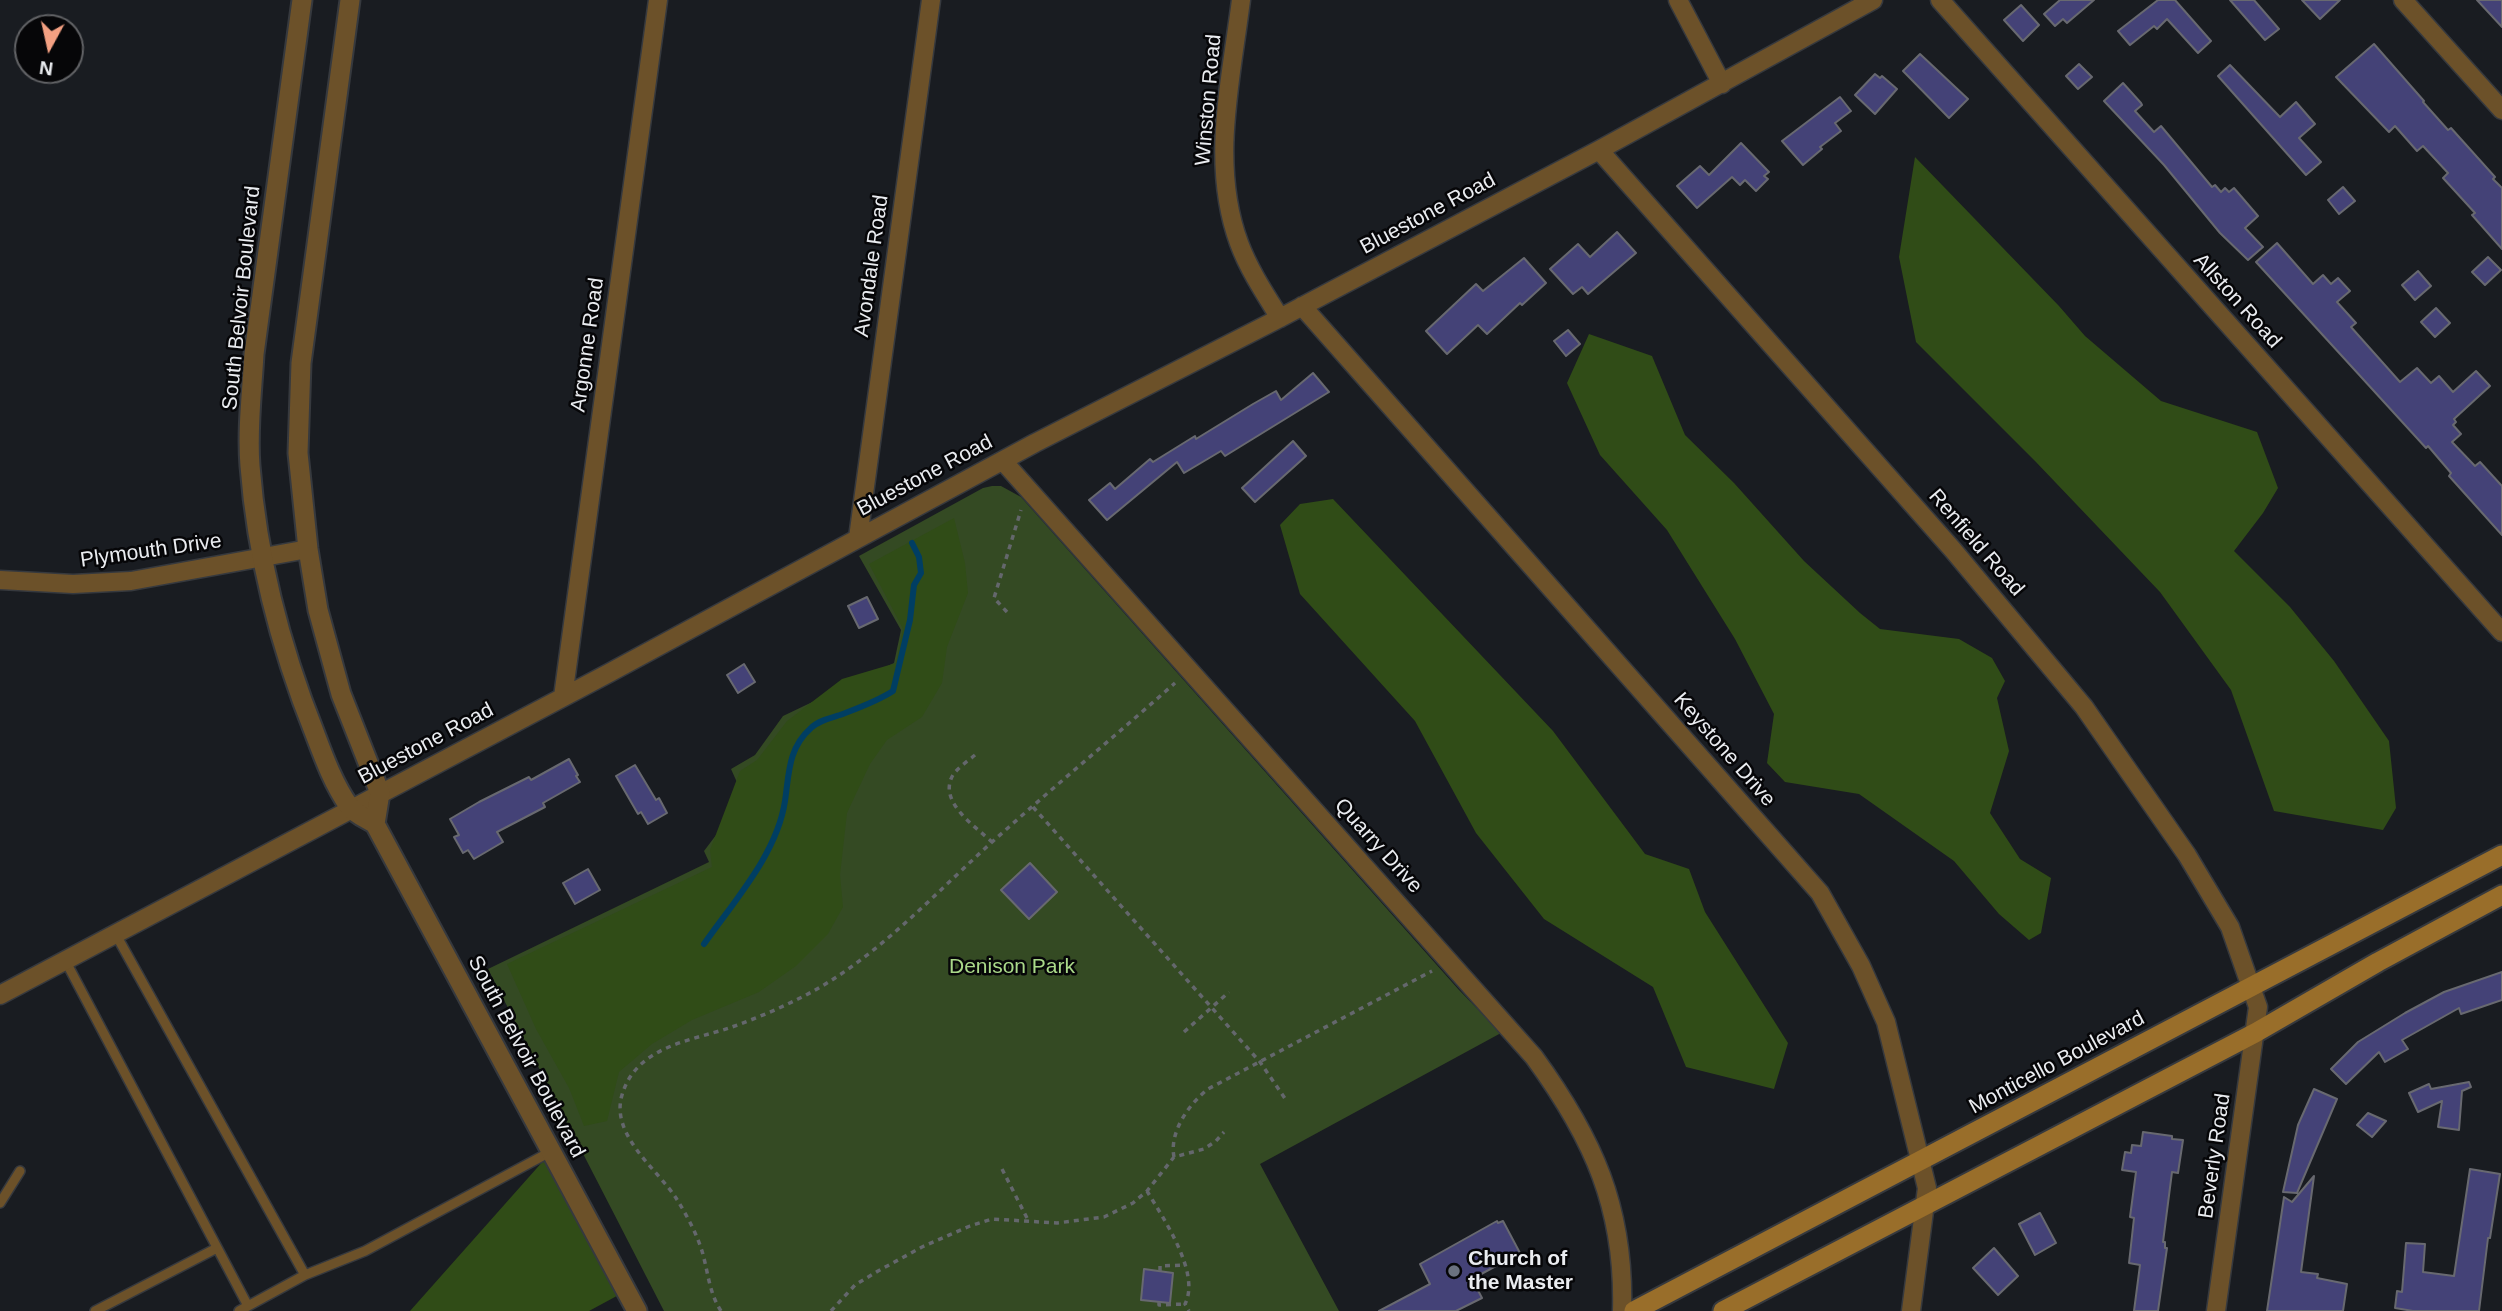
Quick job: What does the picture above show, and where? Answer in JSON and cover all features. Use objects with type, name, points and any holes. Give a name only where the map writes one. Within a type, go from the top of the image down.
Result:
[{"type":"main road","name":"Monticello Boulevard","points":[[1634,1311],[2502,856]]},
{"type":"main road","points":[[1723,1311],[2255,1032],[2502,895]]},
{"type":"street","name":"South Belvoir Boulevard","points":[[302,0],[254,354],[250,464],[256,516],[281,634],[299,693],[325,759],[351,809],[375,824],[637,1311]]},
{"type":"street","points":[[351,0],[300,374],[298,453],[307,549],[318,610],[341,694],[380,793],[375,824]]},
{"type":"street","name":"Argonne Road","points":[[563,697],[658,0]]},
{"type":"street","name":"Avondale Road","points":[[858,538],[931,0]]},
{"type":"street","name":"Winston Road","points":[[1241,0],[1225,131],[1224,173],[1229,207],[1239,243],[1252,274],[1280,318]]},
{"type":"street","points":[[1678,0],[1722,83]]},
{"type":"street","name":"Bluestone Road","points":[[0,995],[1003,461],[1599,150],[1873,0]]},
{"type":"street","name":"Allston Road","points":[[1940,0],[2502,632]]},
{"type":"street","points":[[2403,0],[2502,110]]},
{"type":"street","name":"Renfield Road","points":[[1599,150],[1953,550],[2084,706],[2187,855],[2230,927],[2258,1007]]},
{"type":"street","name":"Keystone Drive","points":[[1302,306],[1820,893],[1861,966],[1886,1022],[1927,1188],[1911,1311]]},
{"type":"street","name":"Quarry Drive","points":[[1003,461],[1534,1056],[1581,1126],[1605,1183],[1621,1259],[1622,1311]]},
{"type":"street","name":"Plymouth Drive","points":[[0,580],[73,584],[131,580],[307,549]]},
{"type":"street","name":"Beverly Road","points":[[2216,1311],[2258,1007]]},
{"type":"lane","points":[[115,933],[304,1275]]},
{"type":"lane","points":[[65,960],[248,1306]]},
{"type":"lane","points":[[239,1311],[304,1275],[365,1251],[552,1151]]},
{"type":"lane","points":[[0,1203],[20,1171]]},
{"type":"lane","points":[[95,1311],[217,1248]]},
{"type":"path","points":[[1007,612],[994,598],[1021,510]]},
{"type":"path","points":[[721,1311],[710,1285],[702,1250],[686,1213],[657,1173],[645,1163],[631,1141],[620,1107],[626,1085],[638,1067],[663,1049],[799,999],[835,977],[916,913],[992,842],[1175,683]]},
{"type":"path","points":[[975,755],[953,775],[949,793],[953,803],[992,842]]},
{"type":"path","points":[[1033,807],[1260,1062],[1286,1100]]},
{"type":"path","points":[[1174,1157],[1172,1147],[1180,1123],[1198,1097],[1208,1089],[1432,971]]},
{"type":"path","points":[[1184,1032],[1229,992]]},
{"type":"path","points":[[831,1311],[855,1286],[877,1271],[934,1241],[970,1226],[992,1219],[1057,1223],[1104,1217],[1133,1203],[1147,1191],[1174,1157],[1204,1149],[1224,1132]]},
{"type":"path","points":[[1002,1169],[1029,1222]]},
{"type":"path","points":[[1147,1191],[1185,1265],[1190,1285],[1185,1304],[1189,1311]]},
{"type":"path","points":[[1160,1271],[1160,1266],[1185,1265]]},
{"type":"path","points":[[1159,1302],[1158,1305],[1185,1304]]},
{"type":"green space","points":[[1915,157],[2085,336],[2161,401],[2257,432],[2278,488],[2234,551],[2290,607],[2334,661],[2389,741],[2396,808],[2383,830],[2274,811],[2231,690],[2160,592],[1916,342],[1899,257]]},
{"type":"green space","points":[[1589,334],[1652,356],[1685,435],[1734,483],[1804,561],[1860,613],[1880,629],[1959,639],[1992,658],[2005,681],[1997,698],[2009,751],[1990,813],[2020,859],[2051,878],[2041,933],[2029,940],[1999,914],[1954,861],[1859,794],[1785,782],[1767,763],[1774,714],[1735,639],[1667,530],[1600,455],[1567,383]]},
{"type":"green space","name":"Denison Park","points":[[1001,486],[1021,497],[1459,990],[1501,1033],[1260,1164],[1339,1311],[664,1311],[488,969],[709,862],[704,851],[744,798],[731,769],[755,755],[783,716],[894,663],[901,630],[859,556],[983,488]]},
{"type":"green space","points":[[1333,499],[1553,731],[1645,854],[1689,869],[1705,912],[1788,1043],[1774,1089],[1686,1067],[1653,987],[1544,919],[1476,833],[1415,721],[1300,594],[1280,525],[1300,504]]},
{"type":"green space","points":[[954,518],[965,563],[968,593],[947,647],[942,683],[922,717],[887,740],[870,764],[847,813],[840,875],[843,907],[828,934],[796,966],[759,992],[692,1020],[652,1044],[619,1072],[607,1121],[584,1126],[569,1088],[536,1029],[507,964],[712,867],[710,850],[740,771],[757,760],[787,721],[842,679],[896,663],[903,629],[869,564]]},
{"type":"green space","points":[[552,1151],[626,1291],[589,1311],[410,1311]]},
{"type":"building","points":[[2060,0],[2094,0],[2067,23],[2063,19],[2055,26],[2044,14]]},
{"type":"building","points":[[2158,0],[2175,0],[2211,41],[2198,53],[2167,19],[2157,29],[2154,26],[2130,45],[2118,31]]},
{"type":"building","points":[[2230,0],[2254,0],[2279,29],[2265,40]]},
{"type":"building","points":[[2302,0],[2340,0],[2320,19]]},
{"type":"building","points":[[2477,0],[2502,0],[2502,27]]},
{"type":"building","points":[[2021,5],[2039,25],[2023,41],[2004,20]]},
{"type":"building","points":[[2374,44],[2502,188],[2502,249],[2472,215],[2475,213],[2443,178],[2448,173],[2423,146],[2417,151],[2395,126],[2389,132],[2336,77]]},
{"type":"building","points":[[1920,54],[1968,99],[1949,118],[1903,71]]},
{"type":"building","points":[[2079,64],[2092,77],[2078,89],[2066,76]]},
{"type":"building","points":[[2230,65],[2280,117],[2296,102],[2315,124],[2299,138],[2321,162],[2306,175],[2218,76]]},
{"type":"building","points":[[1875,74],[1880,78],[1882,76],[1897,89],[1875,114],[1855,95]]},
{"type":"building","points":[[2123,83],[2142,105],[2135,111],[2154,132],[2161,126],[2212,187],[2215,185],[2221,192],[2225,188],[2229,192],[2234,188],[2258,216],[2245,228],[2263,247],[2248,260],[2220,233],[2164,165],[2104,101]]},
{"type":"building","points":[[1840,97],[1851,111],[1835,123],[1841,131],[1803,165],[1782,141]]},
{"type":"building","points":[[1741,143],[1769,172],[1764,176],[1768,179],[1756,191],[1745,180],[1740,185],[1732,177],[1697,208],[1677,186],[1700,166],[1709,175]]},
{"type":"building","points":[[2343,187],[2355,201],[2339,214],[2328,200]]},
{"type":"building","points":[[1617,232],[1636,253],[1588,294],[1582,287],[1573,294],[1550,269],[1578,244],[1590,257]]},
{"type":"building","points":[[2277,243],[2313,284],[2323,275],[2331,284],[2338,278],[2350,291],[2337,302],[2356,323],[2351,327],[2400,382],[2417,368],[2431,383],[2439,376],[2453,392],[2476,371],[2490,386],[2454,419],[2456,422],[2453,425],[2461,434],[2452,442],[2475,466],[2480,462],[2502,486],[2502,535],[2449,476],[2451,473],[2428,446],[2426,448],[2256,262]]},
{"type":"building","points":[[2488,257],[2501,270],[2485,285],[2472,272]]},
{"type":"building","points":[[1524,258],[1546,283],[1487,334],[1478,325],[1447,354],[1426,331],[1476,284],[1483,291]]},
{"type":"building","points":[[2418,271],[2431,286],[2415,300],[2402,285]]},
{"type":"building","points":[[2436,308],[2450,323],[2435,337],[2421,322]]},
{"type":"building","points":[[1568,330],[1580,344],[1566,356],[1554,341]]},
{"type":"building","points":[[1313,373],[1329,392],[1225,456],[1221,451],[1184,473],[1177,462],[1107,520],[1089,500],[1110,483],[1115,489],[1150,459],[1153,462],[1195,436],[1196,439],[1276,391],[1281,400]]},
{"type":"building","points":[[1293,441],[1306,456],[1255,502],[1242,488]]},
{"type":"building","points":[[867,597],[878,619],[859,628],[848,606]]},
{"type":"building","points":[[744,664],[755,682],[738,693],[727,675]]},
{"type":"building","points":[[569,759],[580,782],[543,803],[545,807],[497,832],[503,842],[474,859],[468,850],[463,853],[454,837],[459,835],[450,819],[479,802],[529,777],[531,780]]},
{"type":"building","points":[[635,765],[667,813],[648,824],[641,812],[638,814],[616,776]]},
{"type":"building","points":[[1030,863],[1057,892],[1029,919],[1001,890]]},
{"type":"building","points":[[588,869],[600,890],[575,904],[563,883]]},
{"type":"building","points":[[2502,972],[2502,1000],[2461,1014],[2459,1008],[2402,1040],[2408,1049],[2385,1062],[2379,1052],[2346,1084],[2331,1069],[2358,1042],[2405,1013],[2444,992]]},
{"type":"building","points":[[2469,1082],[2471,1087],[2462,1091],[2459,1130],[2438,1127],[2442,1101],[2418,1112],[2409,1093],[2429,1084],[2431,1089]]},
{"type":"building","points":[[2314,1089],[2337,1099],[2297,1193],[2283,1192],[2298,1125]]},
{"type":"building","points":[[2368,1113],[2386,1121],[2372,1137],[2357,1125]]},
{"type":"building","points":[[2143,1132],[2183,1140],[2178,1173],[2172,1172],[2163,1242],[2167,1248],[2158,1311],[2134,1311],[2140,1265],[2129,1263],[2134,1218],[2130,1217],[2136,1172],[2122,1170],[2125,1152],[2131,1153],[2132,1145],[2141,1146]]},
{"type":"building","points":[[2470,1169],[2500,1174],[2488,1238],[2479,1311],[2413,1311],[2395,1308],[2397,1291],[2402,1292],[2406,1243],[2425,1244],[2423,1272],[2454,1276]]},
{"type":"building","points":[[2314,1176],[2301,1272],[2318,1274],[2317,1278],[2347,1284],[2343,1311],[2267,1311],[2284,1197],[2292,1202]]},
{"type":"building","points":[[2040,1213],[2056,1243],[2035,1255],[2019,1224]]},
{"type":"building","name":"Church of the Master","points":[[1497,1221],[1503,1221],[1520,1253],[1472,1279],[1482,1298],[1456,1311],[1379,1311],[1430,1284],[1420,1264]]},
{"type":"building","points":[[1994,1248],[2018,1276],[1998,1295],[1973,1268]]},
{"type":"building","points":[[1144,1269],[1173,1273],[1170,1303],[1141,1300]]},
{"type":"waterway","points":[[704,944],[753,876],[773,840],[785,801],[791,762],[803,736],[821,722],[893,691],[910,620],[914,585],[921,573],[919,557],[912,543]]},
{"type":"place","name":"Church of the Master","points":[[1454,1271]]}]
